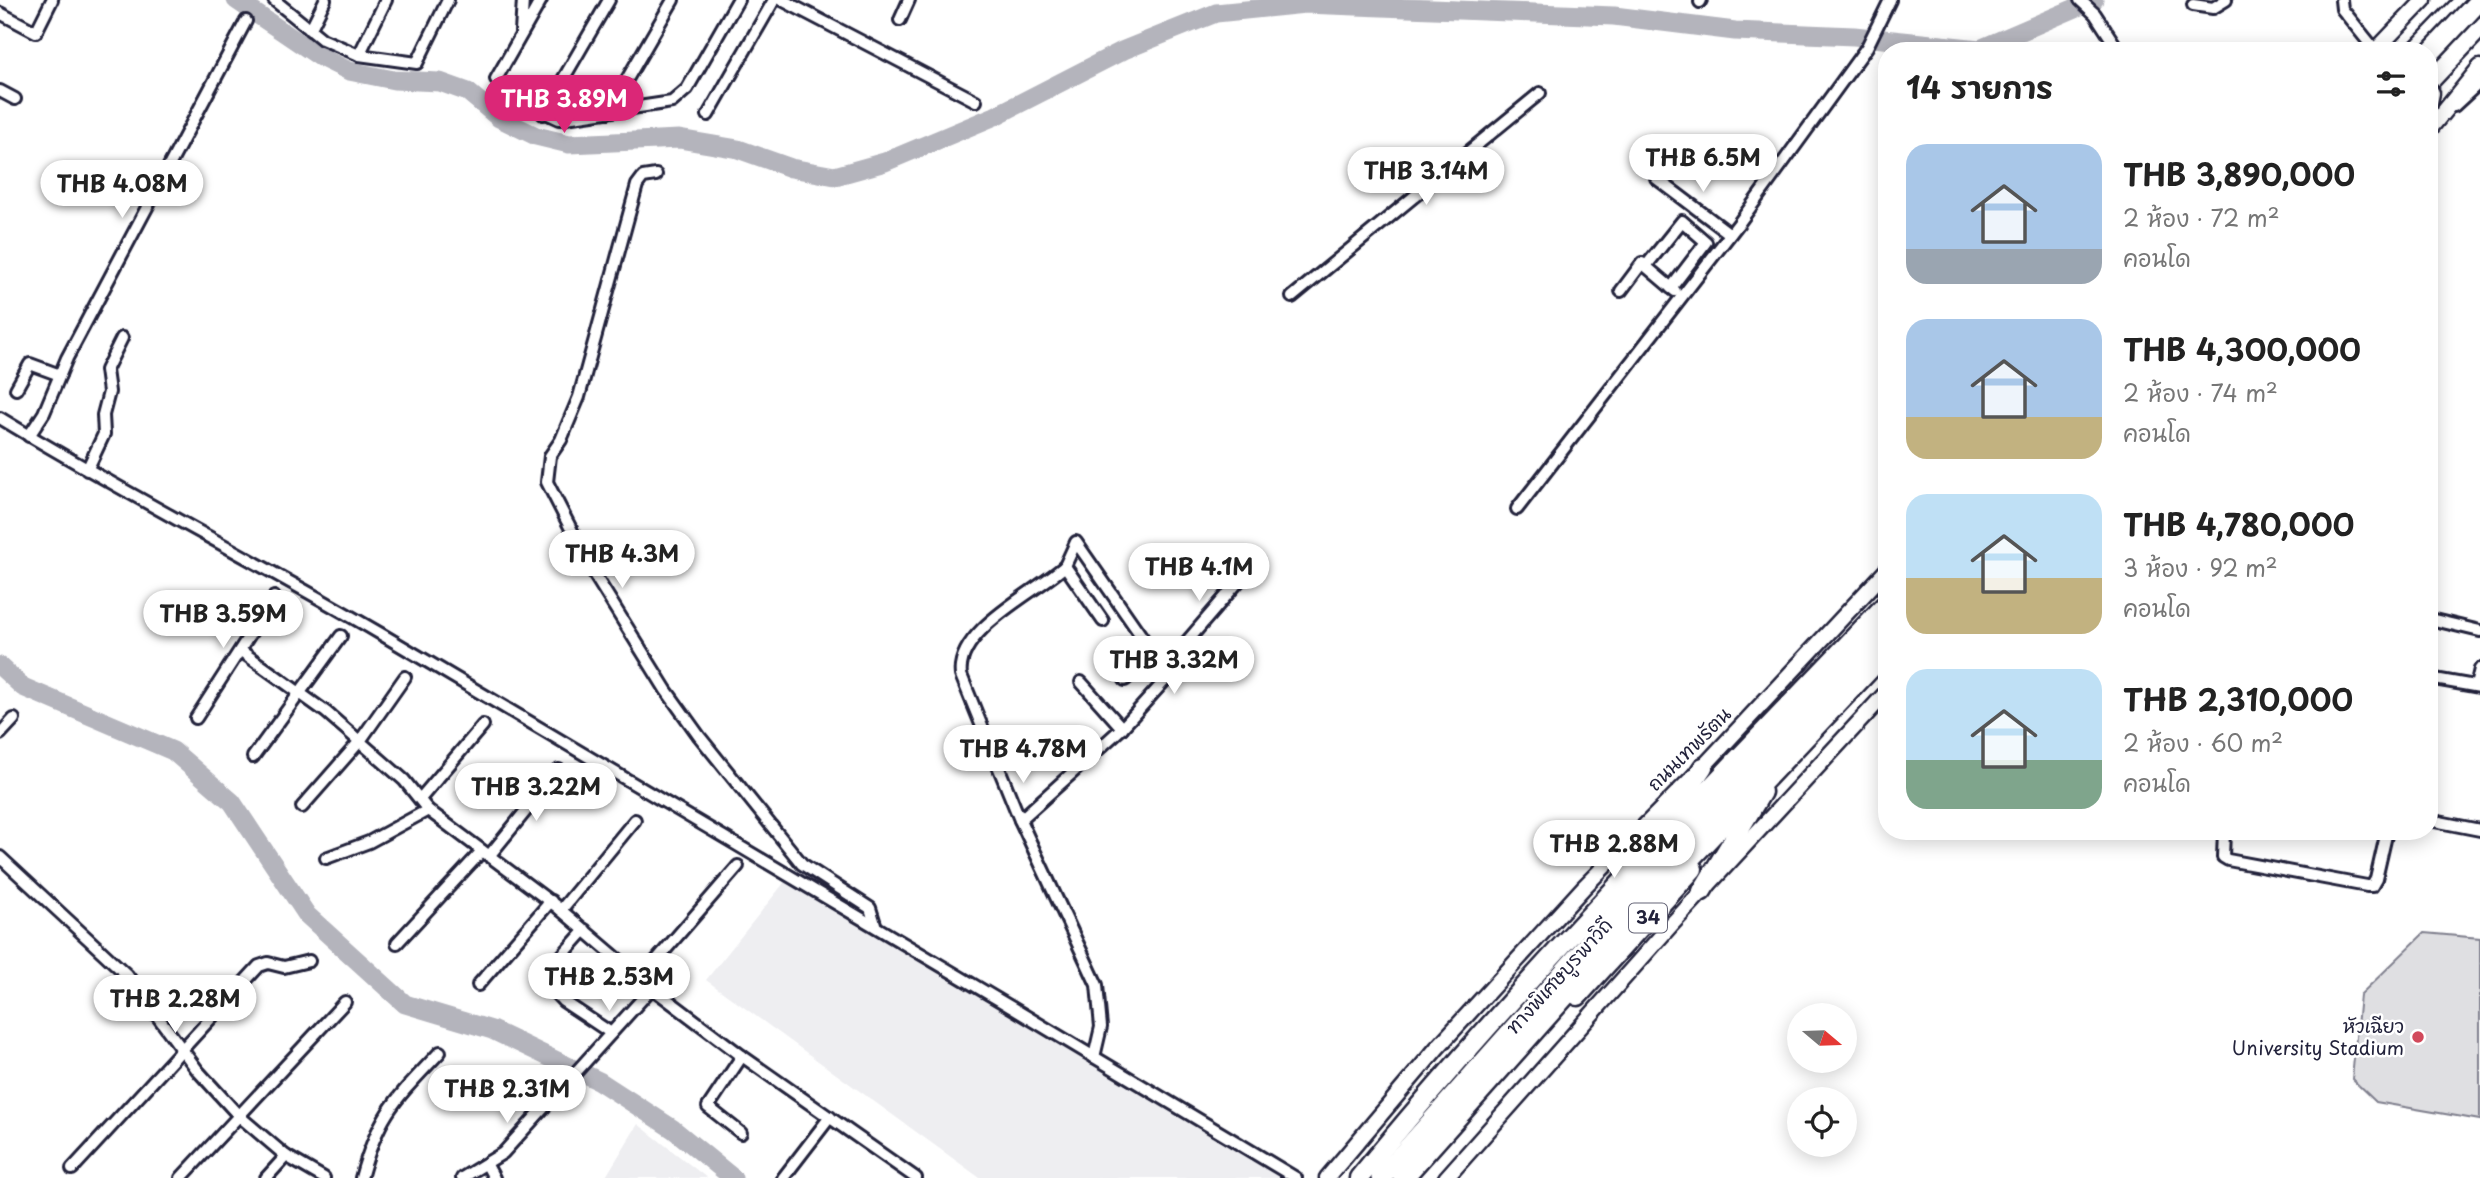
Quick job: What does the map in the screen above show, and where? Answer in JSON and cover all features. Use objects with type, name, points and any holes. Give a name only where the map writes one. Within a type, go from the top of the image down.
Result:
[{"type":"highway","points":[[2426,42],[2470,1]]},
{"type":"highway","points":[[2438,42],[2470,1]]},
{"type":"highway","points":[[2438,71],[2480,27]]},
{"type":"highway","points":[[2438,79],[2480,35]]},
{"type":"highway","name":"34","points":[[1359,1178],[1632,870],[1878,612]]},
{"type":"highway","name":"ทางพิเศษบูรพาวิถี","points":[[1381,1178],[1633,894],[1878,634]]},
{"type":"highway","name":"ทางพิเศษบูรพาวิถี","points":[[1403,1178],[1647,904],[1878,660]]},
{"type":"highway","name":"34","points":[[1414,1178],[1762,792],[1878,669]]},
{"type":"highway","points":[[1632,870],[1703,767]]},
{"type":"highway","points":[[1702,891],[1762,792]]},
{"type":"main road","points":[[2384,42],[2424,0]]},
{"type":"main road","points":[[2438,119],[2480,67]]},
{"type":"main road","name":"ถนนเทพรัตน","points":[[1327,1178],[1437,1048],[1576,896],[1703,767],[1878,580]]},
{"type":"main road","points":[[1856,606],[1878,584]]},
{"type":"main road","name":"34","points":[[1446,1178],[1702,891],[1878,702]]},
{"type":"street","points":[[0,13],[36,32],[52,0]]},
{"type":"street","points":[[274,0],[322,39],[359,55],[417,63],[448,0]]},
{"type":"street","points":[[310,30],[325,0]]},
{"type":"street","points":[[359,55],[386,0]]},
{"type":"street","points":[[521,34],[523,0]]},
{"type":"street","points":[[541,0],[496,79],[505,94],[543,114],[559,119],[672,102],[681,96],[738,0]]},
{"type":"street","points":[[543,114],[609,0]]},
{"type":"street","points":[[608,112],[673,0]]},
{"type":"street","points":[[708,115],[774,0]]},
{"type":"street","points":[[782,0],[976,101]]},
{"type":"street","points":[[900,20],[909,0]]},
{"type":"street","points":[[1517,509],[1730,234],[1867,47],[1890,0]]},
{"type":"street","points":[[2080,0],[2095,14],[2113,42]]},
{"type":"street","points":[[2193,5],[2213,8],[2226,0]]},
{"type":"street","points":[[2341,0],[2342,9],[2368,42]]},
{"type":"street","points":[[2470,1],[2480,6]]},
{"type":"street","points":[[29,436],[48,405],[60,375],[246,21]]},
{"type":"street","points":[[2438,120],[2480,82]]},
{"type":"street","points":[[0,91],[15,99]]},
{"type":"street","points":[[1292,297],[1541,93]]},
{"type":"street","points":[[656,174],[643,177],[637,184],[579,397],[564,433],[550,456],[547,482],[594,573],[666,690],[699,736],[802,864],[870,908],[875,924]]},
{"type":"street","points":[[1656,178],[1730,234]]},
{"type":"street","points":[[1646,266],[1682,221],[1706,242],[1671,288]]},
{"type":"street","points":[[1621,291],[1642,263],[1683,297]]},
{"type":"street","points":[[87,470],[104,433],[103,415],[109,393],[106,370],[122,338]]},
{"type":"street","points":[[16,389],[30,364],[60,375]]},
{"type":"street","points":[[0,418],[87,470],[377,632],[875,924],[1296,1178]]},
{"type":"street","points":[[1020,820],[1122,728],[1169,676],[1155,652],[1076,542],[1065,566],[973,637],[959,663],[961,675],[1020,820],[1097,985],[1101,1027],[1094,1057]]},
{"type":"street","points":[[1165,667],[1258,560]]},
{"type":"street","points":[[1065,566],[1103,621]]},
{"type":"street","points":[[197,718],[274,597]]},
{"type":"street","points":[[2438,621],[2480,631]]},
{"type":"street","points":[[253,757],[341,636]]},
{"type":"street","points":[[241,651],[299,692],[360,741],[404,780],[428,810],[551,901],[652,988],[742,1056],[916,1178]]},
{"type":"street","points":[[1125,680],[1155,652]]},
{"type":"street","points":[[2438,680],[2478,687],[2480,669]]},
{"type":"street","points":[[302,807],[360,741],[405,677]]},
{"type":"street","points":[[1082,682],[1122,728]]},
{"type":"street","points":[[0,734],[14,719]]},
{"type":"street","points":[[421,799],[482,724]]},
{"type":"street","points":[[397,943],[485,853],[559,770]]},
{"type":"street","points":[[326,858],[369,842],[428,810]]},
{"type":"street","points":[[561,910],[635,820]]},
{"type":"street","points":[[2438,822],[2480,830]]},
{"type":"street","points":[[2224,840],[2223,857],[2228,860],[2372,886],[2376,880],[2386,840]]},
{"type":"street","points":[[0,857],[127,975],[212,1088],[239,1116],[286,1156],[324,1178]]},
{"type":"street","points":[[641,978],[738,866]]},
{"type":"street","points":[[478,985],[551,901]]},
{"type":"street","points":[[585,930],[551,968],[545,984],[563,1001],[611,1033]]},
{"type":"street","points":[[72,1169],[259,965],[268,963],[284,967],[309,961]]},
{"type":"street","points":[[462,1178],[503,1153],[652,988]]},
{"type":"street","points":[[181,1178],[345,1002]]},
{"type":"street","points":[[361,1178],[376,1128],[386,1111],[440,1052]]},
{"type":"street","points":[[741,1133],[708,1107],[742,1056]]},
{"type":"street","points":[[783,1178],[830,1117]]},
{"type":"street","points":[[266,1178],[286,1156]]},
{"type":"street","points":[[487,1165],[494,1178]]},
{"type":"shaded area","points":[[788,878],[1294,1178],[980,1178],[706,980]]},
{"type":"shaded area","name":"หัวเฉียว University Stadium","points":[[2424,933],[2480,938],[2480,1120],[2376,1102],[2352,1079],[2360,995]]},
{"type":"shaded area","points":[[638,1124],[707,1178],[605,1178]]},
{"type":"waterway","points":[[236,0],[320,57],[349,71],[394,80],[440,82],[468,92],[499,118],[536,136],[569,144],[679,139],[738,149],[791,168],[835,176],[885,162],[995,116],[1124,50],[1216,13],[1305,4],[1614,16],[1735,31],[1854,36],[1912,42]]},
{"type":"waterway","points":[[1996,42],[2094,0]]},
{"type":"waterway","points":[[0,666],[23,687],[173,751],[232,802],[307,915],[405,1004],[492,1030],[599,1081],[673,1129],[733,1178]]},
{"type":"place","name":"หัวเฉียว University Stadium","points":[[2418,1037]]}]
